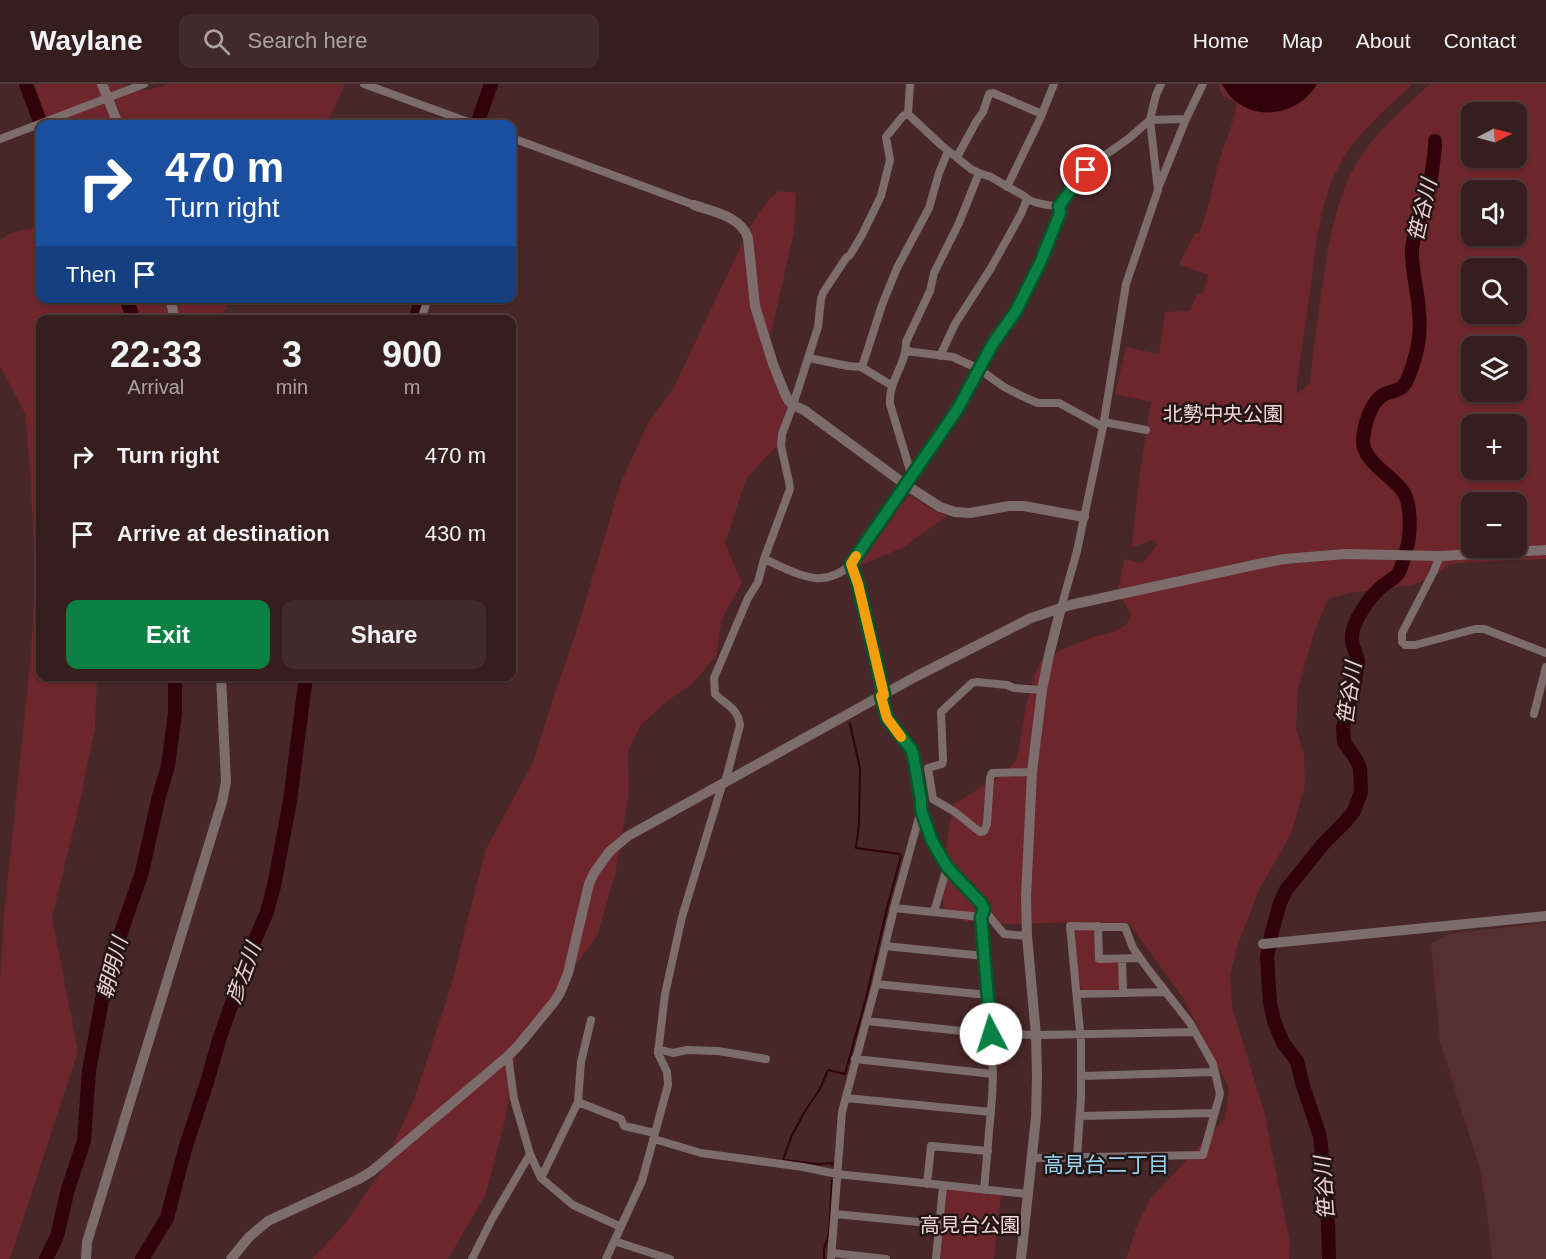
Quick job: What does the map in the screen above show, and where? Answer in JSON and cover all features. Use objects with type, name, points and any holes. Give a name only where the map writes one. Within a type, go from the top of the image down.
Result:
[{"type":"street","points":[[102,84],[102,99],[115,120]]},
{"type":"street","points":[[48,120],[144,84]]},
{"type":"street","points":[[364,84],[462,120]]},
{"type":"street","points":[[908,114],[910,84]]},
{"type":"street","points":[[1007,187],[1054,84]]},
{"type":"street","points":[[1158,190],[1150,120],[1159,84]]},
{"type":"street","points":[[1022,1259],[1036,1117],[1036,1035],[1027,936],[1026,897],[1032,772],[1042,690],[1084,517],[1103,425],[1126,284],[1158,190],[1186,119],[1203,84]]},
{"type":"street","points":[[957,157],[983,112],[989,94],[993,93],[1042,114]]},
{"type":"street","points":[[908,114],[948,151],[979,173],[991,177],[1027,199],[1059,206]]},
{"type":"street","points":[[606,1259],[642,1181],[668,1085],[667,1072],[658,1053],[665,994],[682,917],[740,725],[740,717],[736,711],[715,694],[714,678],[748,598],[758,582],[764,559],[790,489],[781,446],[782,434],[818,327],[821,298],[862,235],[881,196],[890,160],[886,137],[903,116],[908,114]]},
{"type":"street","points":[[764,559],[816,579],[842,573],[851,564],[957,410],[992,345],[1012,317],[1040,263],[1060,213],[1059,206],[1094,163],[1150,120],[1186,119]]},
{"type":"street","points":[[0,139],[36,125]]},
{"type":"street","points":[[516,139],[737,222],[748,238],[753,298],[784,394],[793,405],[804,410],[909,481],[933,503],[955,512],[970,513],[1009,506],[1024,506],[1084,517]]},
{"type":"street","points":[[861,367],[882,305],[897,268],[929,208],[948,151]]},
{"type":"street","points":[[909,481],[890,404],[891,385],[906,351],[906,342],[930,291],[934,273],[959,223],[979,173]]},
{"type":"street","points":[[940,356],[955,324],[990,268],[1021,214],[1027,199]]},
{"type":"street","points":[[906,351],[953,357],[979,369],[1004,387],[1026,398],[1038,403],[1059,403],[1103,425],[1146,429]]},
{"type":"street","points":[[809,358],[861,367],[891,385]]},
{"type":"street","points":[[231,1259],[249,1237],[268,1221],[372,1171],[508,1056],[560,993],[570,964],[589,884],[600,863],[610,851],[628,836],[915,677],[1030,618],[1070,604],[1284,559],[1345,554],[1440,556],[1546,550]]},
{"type":"street","points":[[1440,556],[1402,633],[1402,642],[1406,645],[1415,645],[1475,629],[1484,629],[1546,653]]},
{"type":"street","points":[[851,564],[858,584],[887,718],[911,749],[921,800],[921,810],[842,1112],[837,1174],[832,1256],[886,1259]]},
{"type":"street","points":[[1534,714],[1546,667]]},
{"type":"street","points":[[86,1259],[87,1242],[222,802],[226,782],[221,681]]},
{"type":"street","points":[[1032,772],[992,773],[987,824],[981,832],[933,799],[928,768],[939,766],[943,761],[941,712],[972,683],[1042,690]]},
{"type":"street","points":[[921,810],[932,841],[947,867],[981,903],[993,1074],[984,1190]]},
{"type":"street","points":[[934,912],[947,867]]},
{"type":"street","points":[[894,908],[982,914],[1004,934],[1027,936]]},
{"type":"street","points":[[1269,943],[1546,916]]},
{"type":"street","points":[[1032,1158],[1077,1158],[1203,1155],[1220,1094],[1213,1064],[1190,1023],[1140,958],[1130,942],[1125,927],[1070,926],[1080,1035],[1081,1076],[1077,1158]]},
{"type":"street","points":[[1098,926],[1099,959],[1140,958]]},
{"type":"street","points":[[885,946],[984,956]]},
{"type":"street","points":[[1122,959],[1123,993]]},
{"type":"street","points":[[876,984],[988,995]]},
{"type":"street","points":[[1077,994],[1166,992]]},
{"type":"street","points":[[541,1178],[578,1102],[581,1062],[591,1020]]},
{"type":"street","points":[[866,1022],[991,1034],[1080,1035],[1195,1032]]},
{"type":"street","points":[[658,1049],[673,1053],[687,1050],[718,1050],[766,1059]]},
{"type":"street","points":[[667,1072],[673,1053]]},
{"type":"street","points":[[508,1056],[514,1099],[530,1155],[541,1178],[573,1205],[621,1227]]},
{"type":"street","points":[[855,1059],[993,1074]]},
{"type":"street","points":[[1081,1076],[1215,1072]]},
{"type":"street","points":[[846,1098],[991,1112]]},
{"type":"street","points":[[578,1102],[621,1119],[624,1126],[701,1153],[837,1174],[1028,1194]]},
{"type":"street","points":[[1080,1116],[1214,1113]]},
{"type":"street","points":[[927,1184],[931,1146],[988,1151]]},
{"type":"street","points":[[472,1259],[530,1155]]},
{"type":"street","points":[[936,1259],[943,1186]]},
{"type":"street","points":[[835,1214],[939,1224]]},
{"type":"street","points":[[614,1241],[670,1259]]},
{"type":"shaded area","points":[[1222,84],[1317,84],[1309,95],[1288,109],[1264,112],[1240,105],[1229,95]]},
{"type":"shaded area","points":[[1546,923],[1546,1259],[1492,1259],[1480,1169],[1440,1042],[1431,943],[1453,933]]},
{"type":"green space","points":[[26,84],[123,84],[131,90],[149,90],[168,84],[345,84],[327,120],[40,120]]},
{"type":"green space","name":"北勢中央公園","points":[[1218,84],[1413,84],[1356,140],[1334,175],[1324,204],[1318,233],[1297,394],[1310,383],[1320,300],[1335,218],[1346,184],[1370,143],[1430,84],[1546,84],[1546,559],[1449,564],[1434,577],[1413,585],[1350,593],[1328,599],[1314,633],[1298,689],[1296,728],[1304,755],[1305,785],[1291,834],[1260,888],[1238,944],[1230,974],[1232,1007],[1264,1111],[1290,1243],[1289,1259],[1126,1259],[1136,1228],[1150,1199],[1225,1119],[1229,1088],[1183,998],[1129,923],[1012,924],[963,921],[944,908],[941,885],[954,804],[1003,775],[1017,759],[1026,706],[1034,675],[1041,661],[1093,637],[1114,632],[1127,624],[1131,614],[1118,592],[1124,559],[1143,563],[1157,545],[1154,540],[1132,547],[1139,478],[1151,402],[1115,394],[1126,347],[1159,354],[1165,312],[1189,311],[1197,295],[1203,293],[1208,275],[1179,264],[1195,233],[1199,233],[1202,225],[1237,103],[1222,95]]},
{"type":"green space","points":[[779,191],[796,193],[794,233],[770,337],[773,354],[783,377],[786,409],[777,445],[746,479],[725,543],[742,583],[724,615],[719,632],[717,655],[692,684],[666,702],[641,725],[628,751],[629,793],[615,875],[597,936],[568,975],[516,1054],[505,1120],[486,1194],[448,1259],[312,1259],[344,1225],[382,1170],[414,1099],[452,983],[486,849],[534,760],[576,633],[621,482],[648,423],[674,387],[750,227],[769,199]]},
{"type":"green space","points":[[36,228],[36,303],[229,303],[221,315],[36,315],[36,681],[97,681],[95,728],[52,918],[78,1051],[10,1259],[0,1259],[0,981],[4,915],[31,654],[35,576],[25,413],[0,366],[0,240],[10,233]]},
{"type":"green space","points":[[909,495],[947,516],[904,547],[852,569],[852,566],[872,546]]},
{"type":"green space","points":[[1079,929],[1095,929],[1096,961],[1119,961],[1121,990],[1084,991],[1080,987],[1074,933]]},
{"type":"green space","name":"高見台公園","points":[[950,1189],[1001,1195],[994,1259],[942,1259],[940,1256],[946,1193]]},
{"type":"waterway","name":"朝明川","points":[[26,84],[40,120]]},
{"type":"waterway","name":"彦左川","points":[[478,120],[491,84]]},
{"type":"waterway","name":"笹谷川","points":[[1329,1259],[1320,1136],[1297,1061],[1283,1043],[1274,1021],[1270,1003],[1267,957],[1280,903],[1286,890],[1324,843],[1354,811],[1361,792],[1360,768],[1344,742],[1343,727],[1358,662],[1352,643],[1353,630],[1372,596],[1399,572],[1408,545],[1410,523],[1404,492],[1369,457],[1364,449],[1363,440],[1368,415],[1375,403],[1383,395],[1403,386],[1416,355],[1420,318],[1412,249],[1429,187],[1435,141]]},
{"type":"waterway","name":"朝明川","points":[[128,303],[132,315]]},
{"type":"waterway","name":"彦左川","points":[[417,315],[420,303]]},
{"type":"waterway","points":[[863,553],[897,504]]},
{"type":"waterway","name":"朝明川","points":[[46,1259],[57,1236],[68,1189],[84,1141],[89,1071],[107,973],[142,872],[168,766],[175,713],[175,681]]},
{"type":"waterway","name":"彦左川","points":[[142,1259],[167,1218],[185,1149],[219,1040],[251,949],[267,912],[290,801],[305,681]]},
{"type":"waterway","points":[[832,1165],[832,1163],[818,1164],[783,1160],[792,1135],[820,1089],[828,1070],[845,1074],[901,856],[856,848],[860,768],[850,724]]},
{"type":"waterway","points":[[824,1259],[824,1249],[829,1233],[832,1180]]},
{"type":"slow traffic","points":[[856,556],[851,564],[858,584],[884,695],[881,696],[887,718],[901,737]]},
{"type":"district","name":"高見台二丁目","points":[[1106,1164]]},
{"type":"route","points":[[991,1034],[981,917],[984,910],[981,903],[947,867],[932,841],[921,810],[913,754],[887,718],[881,696],[884,695],[858,584],[851,564],[957,410],[992,345],[1016,311],[1055,227],[1060,213],[1059,206],[1086,170]]}]
